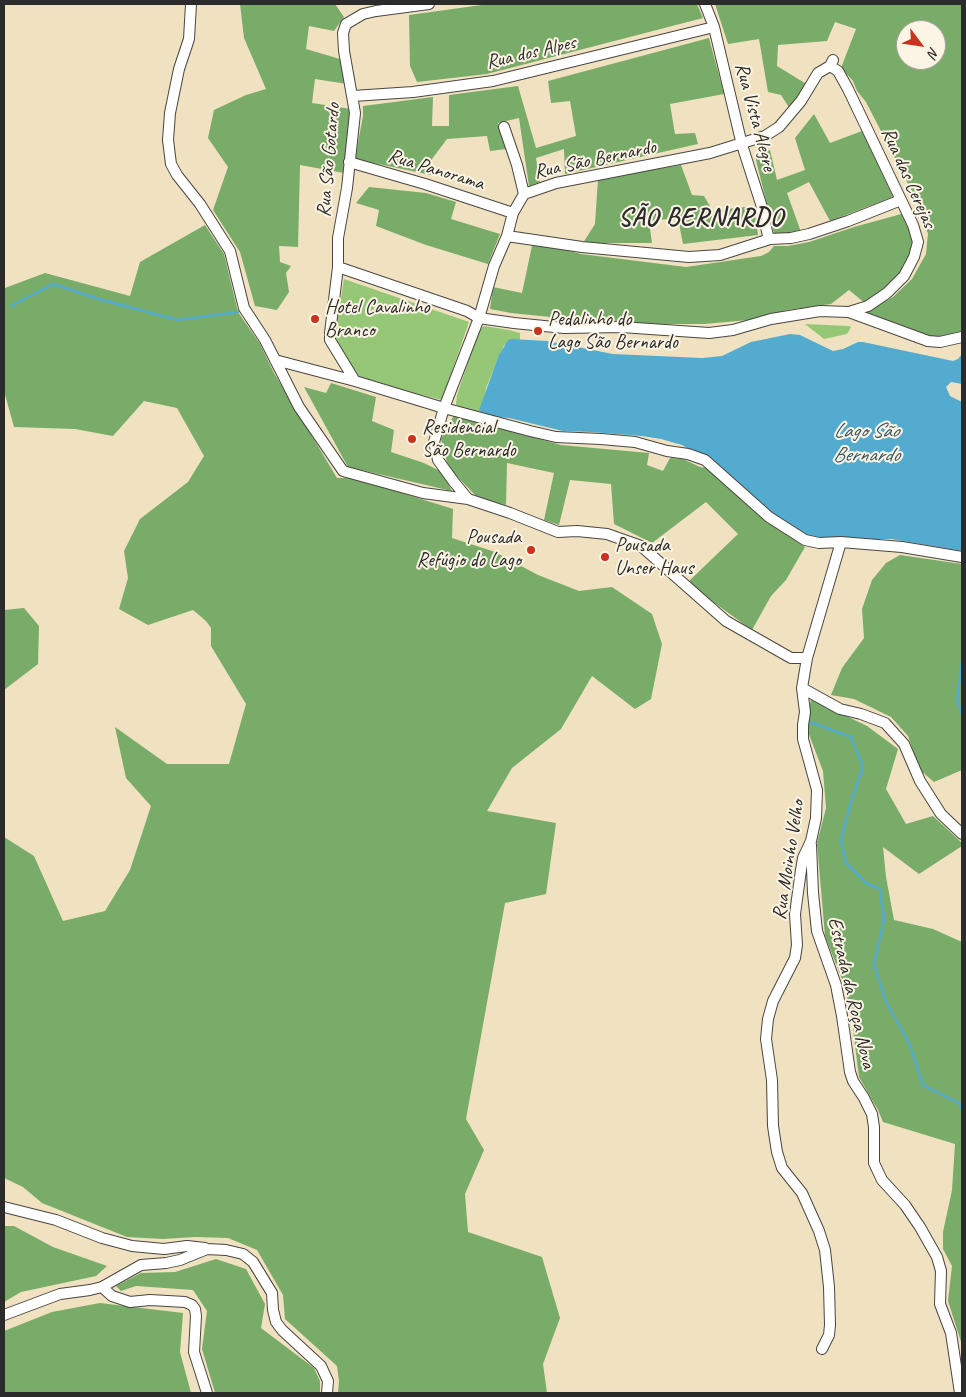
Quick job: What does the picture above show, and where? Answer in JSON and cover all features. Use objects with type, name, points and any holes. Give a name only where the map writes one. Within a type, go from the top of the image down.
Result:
[{"type":"street","points":[[191,4],[189,39],[179,69],[170,113],[168,140],[171,164],[200,204],[230,251],[244,308],[265,340],[299,407],[343,471],[422,493],[468,499],[558,532],[577,531],[607,534],[641,546],[726,621],[791,658],[807,658]]},
{"type":"street","name":"Rua São Gotardo","points":[[355,381],[330,340],[338,267],[338,238],[347,188],[355,113],[344,52],[344,33],[346,24],[363,14],[429,4]]},
{"type":"street","name":"Rua Vista Alegre","points":[[705,4],[714,27],[742,145],[770,239]]},
{"type":"street","name":"Rua dos Alpes","points":[[353,96],[413,92],[493,81],[714,27]]},
{"type":"street","name":"Rua São Bernardo","points":[[468,499],[438,460],[434,442],[444,408],[479,318],[494,266],[507,236],[513,213],[524,194],[556,183],[689,158],[742,145],[765,136],[780,127],[801,101],[818,73],[831,63]]},
{"type":"street","name":"Rua das Cerejas","points":[[831,63],[848,89],[913,225],[918,242],[914,257],[904,276],[887,293],[868,306],[849,312]]},
{"type":"street","points":[[504,127],[524,194]]},
{"type":"street","name":"Rua Panorama","points":[[349,162],[425,184],[513,213]]},
{"type":"street","points":[[507,236],[582,247],[689,257],[720,255],[770,239],[791,238],[809,234],[900,200]]},
{"type":"street","points":[[338,267],[467,312],[479,318],[514,324],[564,328],[621,327],[709,333],[733,330],[771,319],[803,313],[849,312],[928,341],[940,342],[962,337]]},
{"type":"street","points":[[275,360],[355,381],[444,408],[556,437],[601,438],[635,442],[667,451],[688,454],[705,460],[769,517],[805,540],[819,543],[841,542],[902,547],[962,557]]},
{"type":"street","name":"Rua Moinho Velho","points":[[822,1349],[829,1335],[830,1325],[829,1287],[825,1250],[819,1231],[802,1193],[782,1168],[776,1152],[772,1126],[774,1110],[772,1080],[766,1039],[768,1019],[773,1001],[795,958],[797,945],[795,914],[803,858],[811,841],[816,818],[817,790],[803,739],[805,712],[802,688],[807,658],[841,542]]},
{"type":"street","points":[[802,688],[840,708],[885,723],[904,744],[920,781],[941,814],[962,834]]},
{"type":"street","name":"Estrada da Roça Nova","points":[[811,841],[817,931],[836,985],[848,1062],[853,1081],[872,1114],[874,1163],[882,1180],[916,1220],[937,1257],[941,1272],[940,1304],[951,1333],[960,1393]]},
{"type":"street","points":[[4,1207],[56,1220],[102,1238],[132,1246],[164,1249],[187,1246],[226,1250],[243,1254],[253,1262],[272,1293],[276,1322],[321,1366],[328,1381],[327,1393]]},
{"type":"street","points":[[4,1315],[60,1294],[102,1287],[141,1265],[180,1260],[202,1250],[211,1249]]},
{"type":"street","points":[[102,1287],[112,1296],[130,1302],[185,1302],[192,1305],[196,1316],[194,1352],[207,1393]]},
{"type":"green space","points":[[240,4],[335,4],[344,17],[334,31],[309,26],[306,49],[340,59],[347,84],[315,79],[312,103],[351,109],[344,173],[300,165],[298,247],[279,246],[280,262],[291,266],[286,273],[289,292],[277,310],[255,306],[240,252],[213,210],[228,167],[208,138],[214,110],[246,95],[266,89],[244,38]]},
{"type":"green space","points":[[489,4],[697,4],[703,18],[487,74],[417,82],[410,66],[409,15]]},
{"type":"green space","points":[[715,4],[962,4],[962,332],[955,336],[934,337],[915,332],[865,312],[893,297],[912,279],[926,254],[928,233],[920,218],[916,199],[866,102],[857,91],[853,81],[841,68],[856,29],[835,22],[827,41],[778,45],[777,66],[808,85],[790,109],[781,95],[768,92],[759,39],[728,44]]},
{"type":"green space","points":[[709,38],[724,94],[670,104],[675,134],[695,133],[698,144],[565,174],[564,149],[536,158],[540,182],[529,186],[519,118],[498,123],[506,149],[490,151],[487,136],[447,139],[432,159],[431,175],[355,159],[363,106],[433,97],[432,126],[449,126],[449,95],[518,86],[536,148],[576,136],[570,101],[551,103],[548,81]]},
{"type":"green space","points":[[814,114],[830,143],[862,131],[893,197],[830,221],[809,182],[787,193],[801,232],[774,233],[755,156],[770,150],[777,180],[805,170],[795,138]]},
{"type":"green space","points":[[681,165],[692,195],[704,196],[714,213],[726,209],[754,206],[758,235],[683,244],[678,218],[649,221],[652,243],[583,243],[595,224],[598,179]]},
{"type":"green space","points":[[369,187],[426,193],[456,202],[451,219],[500,234],[488,264],[426,245],[376,226],[379,210],[356,203]]},
{"type":"green space","points":[[905,213],[915,241],[901,274],[885,290],[866,304],[849,290],[831,304],[787,310],[749,320],[704,324],[620,324],[511,313],[490,309],[493,287],[522,293],[533,241],[581,254],[686,267],[761,256],[769,252],[774,246],[788,246],[809,242]]},
{"type":"green space","points":[[205,225],[224,254],[238,312],[260,344],[274,373],[337,478],[354,478],[453,509],[452,538],[495,552],[538,575],[579,591],[612,587],[652,614],[662,644],[651,699],[635,709],[592,676],[561,729],[512,768],[487,811],[556,823],[546,894],[505,903],[466,1119],[484,1150],[465,1194],[468,1232],[542,1257],[560,1318],[543,1364],[547,1393],[338,1393],[337,1366],[285,1319],[283,1295],[257,1250],[228,1238],[195,1237],[163,1239],[127,1237],[42,1203],[23,1187],[4,1178],[4,837],[34,856],[63,921],[105,911],[130,870],[151,806],[126,778],[115,727],[167,764],[229,764],[246,704],[211,646],[211,628],[193,610],[148,625],[119,609],[128,578],[124,551],[140,519],[188,482],[204,456],[177,408],[144,401],[113,436],[75,429],[14,427],[4,391],[5,288],[45,273],[130,296],[140,262]]},
{"type":"green space","points":[[344,279],[469,322],[442,400],[366,381],[357,375],[342,354],[335,335]]},
{"type":"green space","points":[[805,324],[851,327],[847,334],[824,339]]},
{"type":"green space","points":[[484,326],[520,333],[520,342],[504,345],[486,388],[484,405],[480,414],[457,408],[456,404],[457,395],[479,330]]},
{"type":"green space","points":[[331,383],[376,397],[372,421],[394,430],[391,452],[424,463],[442,472],[452,491],[348,467],[304,387],[326,393]]},
{"type":"green space","points":[[454,415],[561,445],[649,453],[647,465],[663,471],[670,458],[683,459],[700,467],[712,469],[766,521],[805,547],[786,580],[771,596],[752,630],[687,583],[738,534],[706,502],[652,543],[614,524],[611,484],[570,480],[559,525],[544,520],[554,473],[507,463],[506,505],[478,498],[448,467],[441,439]]},
{"type":"green space","points":[[900,555],[962,564],[962,770],[934,782],[920,770],[908,736],[891,717],[854,699],[831,695],[842,668],[864,638],[862,609],[872,580],[886,563]]},
{"type":"green space","points":[[24,608],[39,626],[38,664],[4,690],[4,610]]},
{"type":"green space","points":[[811,699],[867,726],[898,749],[886,789],[906,824],[933,816],[962,843],[962,846],[919,874],[883,847],[886,877],[894,920],[933,929],[962,942],[962,1345],[948,1301],[952,1266],[943,1249],[943,1232],[952,1190],[955,1144],[883,1122],[859,1077],[852,1021],[844,984],[825,936],[817,843],[826,808],[823,771],[808,732],[807,723]]},
{"type":"green space","points":[[4,1226],[14,1226],[53,1247],[107,1266],[96,1276],[21,1292],[4,1302]]},
{"type":"green space","points":[[216,1259],[246,1269],[265,1304],[261,1328],[314,1368],[320,1381],[320,1393],[215,1393],[202,1349],[207,1311],[193,1290],[136,1286],[121,1291],[116,1286],[141,1273],[175,1272]]},
{"type":"green space","points":[[100,1303],[183,1313],[180,1352],[191,1393],[4,1393],[4,1331],[52,1312]]},
{"type":"water","name":"Lago São Bernardo","points":[[790,334],[800,335],[833,351],[863,342],[953,361],[962,354],[962,384],[951,382],[946,387],[950,396],[962,402],[962,551],[891,539],[868,539],[845,544],[798,535],[682,445],[642,436],[563,431],[509,418],[485,416],[479,410],[499,355],[508,340],[512,339],[547,341],[613,354],[702,358],[722,356],[751,342]]},
{"type":"waterway","points":[[11,306],[53,284],[95,298],[178,320],[238,312]]},
{"type":"waterway","points":[[962,661],[957,700],[962,714]]},
{"type":"waterway","points":[[810,722],[851,737],[863,767],[850,805],[841,841],[846,863],[866,883],[880,889],[884,920],[874,964],[886,1002],[909,1043],[923,1085],[959,1103],[962,1110]]},
{"type":"place","name":"Hotel Cavalinho Branco","points":[[315,319]]},
{"type":"place","name":"Pedalinho do Lago São Bernardo","points":[[538,331]]},
{"type":"place","name":"Residencial São Bernardo","points":[[412,439]]},
{"type":"place","name":"Pousada Refúgio do Lago","points":[[531,550]]},
{"type":"place","name":"Pousada Unser Haus","points":[[605,557]]},
{"type":"district","name":"SÃO BERNARDO","points":[[701,218]]}]
